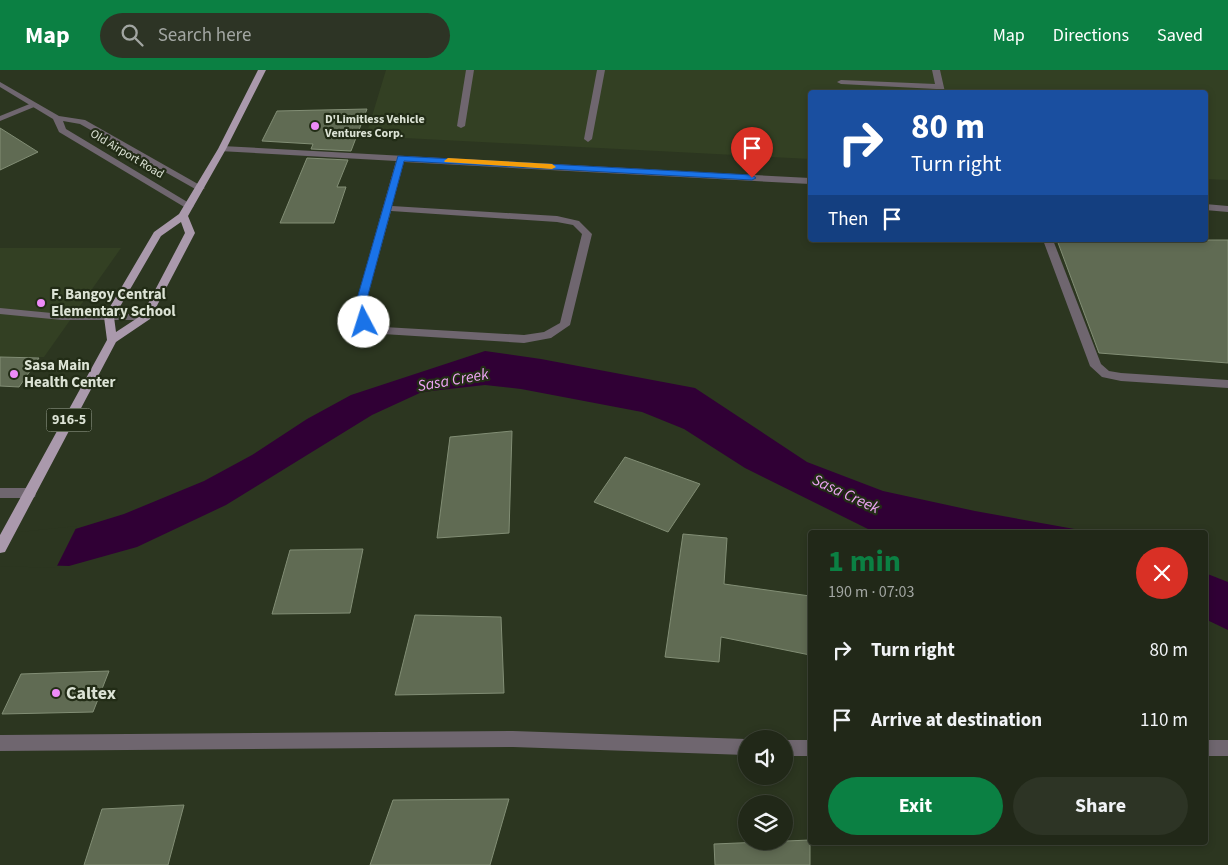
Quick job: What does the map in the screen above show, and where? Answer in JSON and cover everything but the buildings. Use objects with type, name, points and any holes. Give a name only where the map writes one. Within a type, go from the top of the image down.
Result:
[{"type":"main road","points":[[112,340],[110,317],[158,234],[183,216],[190,206],[222,149],[262,70]]},
{"type":"main road","name":"916-5","points":[[0,548],[112,340],[146,317],[190,233],[183,216]]},
{"type":"street","points":[[461,126],[470,70]]},
{"type":"street","points":[[588,139],[601,70]]},
{"type":"street","points":[[841,82],[940,90],[936,70]]},
{"type":"street","name":"Old Airport Road","points":[[0,84],[58,118],[82,122],[200,188]]},
{"type":"street","points":[[0,119],[35,104]]},
{"type":"street","name":"Old Airport Road","points":[[58,118],[62,130],[190,206]]},
{"type":"street","points":[[222,149],[808,181]]},
{"type":"street","points":[[388,208],[557,219],[576,223],[587,234],[565,325],[547,336],[524,339],[382,330],[364,322],[360,306],[401,158]]},
{"type":"street","points":[[1208,207],[1228,209]]},
{"type":"street","points":[[1049,242],[1096,366],[1106,374],[1121,377],[1228,384]]},
{"type":"street","points":[[0,311],[62,317],[146,317]]},
{"type":"street","points":[[0,493],[28,497]]},
{"type":"street","points":[[0,743],[513,739],[738,747]]},
{"type":"street","points":[[793,748],[808,748]]},
{"type":"street","points":[[1208,748],[1228,748]]},
{"type":"shaded area","points":[[386,70],[1228,70],[1228,180],[1208,179],[1208,90],[808,90],[808,159],[366,136]]},
{"type":"shaded area","name":"F. Bangoy Central Elementary School","points":[[0,248],[121,248],[44,357],[0,357]]},
{"type":"water","name":"Sasa Creek","points":[[485,351],[541,359],[695,388],[807,462],[883,491],[975,511],[1080,530],[870,530],[745,468],[684,429],[642,412],[521,389],[485,385],[422,392],[372,415],[226,505],[137,547],[69,566],[0,564],[72,530],[124,514],[204,481],[252,455],[307,419],[351,395]]},
{"type":"water","points":[[1208,574],[1228,582],[1228,630],[1208,620]]},
{"type":"pier","points":[[77,526],[56,568],[0,566],[0,534]]},
{"type":"slow traffic","points":[[448,161],[552,167]]},
{"type":"place","name":"D'Limitless Vehicle Ventures Corp.","points":[[315,126]]},
{"type":"place","name":"F. Bangoy Central Elementary School","points":[[41,303]]},
{"type":"place","name":"Sasa Main Health Center","points":[[14,374]]},
{"type":"place","name":"Caltex","points":[[56,693]]},
{"type":"route","points":[[364,322],[360,306],[401,158],[752,178]]}]
